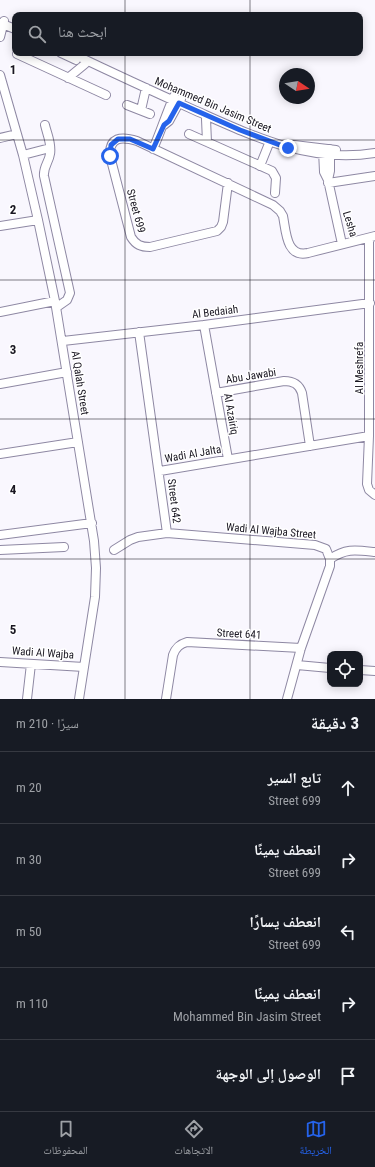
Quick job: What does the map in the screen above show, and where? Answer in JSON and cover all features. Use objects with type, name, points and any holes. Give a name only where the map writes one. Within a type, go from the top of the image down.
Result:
[{"type":"street","points":[[2,22],[12,24]]},
{"type":"street","points":[[2,22],[12,27]]},
{"type":"street","points":[[0,36],[2,22]]},
{"type":"street","points":[[21,56],[106,95]]},
{"type":"street","points":[[67,56],[146,91],[141,110]]},
{"type":"street","name":"Mohammed Bin Jasim Street","points":[[77,56],[146,91],[176,100],[269,137],[326,152],[375,149]]},
{"type":"street","name":"Mohammed Bin Jasim Street","points":[[88,56],[176,100],[203,116],[300,151],[354,155],[375,153]]},
{"type":"street","points":[[68,78],[84,64]]},
{"type":"street","name":"Al Qalah Street","points":[[0,75],[23,155],[56,304],[92,523],[96,558],[95,597],[79,699]]},
{"type":"street","points":[[153,149],[164,125],[164,118],[176,100]]},
{"type":"street","points":[[128,105],[150,114]]},
{"type":"street","points":[[203,116],[207,142]]},
{"type":"street","points":[[203,116],[230,131],[268,146],[291,154],[300,151]]},
{"type":"street","points":[[0,312],[56,304],[67,300],[70,293],[44,176],[44,169],[50,156],[50,148],[45,125]]},
{"type":"street","points":[[0,138],[17,134]]},
{"type":"street","points":[[189,134],[275,174],[275,194]]},
{"type":"street","name":"Street 699","points":[[228,183],[223,222],[221,227],[217,230],[150,247],[138,246],[131,237],[110,156],[111,145],[114,141],[123,138],[136,141],[228,183],[277,208],[283,216],[290,248],[294,252],[303,254],[342,244]]},
{"type":"street","points":[[260,166],[268,146]]},
{"type":"street","points":[[23,155],[50,148]]},
{"type":"street","name":"Lesha","points":[[326,152],[324,172],[328,181],[342,244],[372,237]]},
{"type":"street","points":[[354,155],[365,158],[375,158]]},
{"type":"street","points":[[328,181],[375,176]]},
{"type":"street","points":[[0,226],[38,220]]},
{"type":"street","name":"Al Meshrefa","points":[[372,237],[367,484],[369,490],[375,495]]},
{"type":"street","name":"Al Bedaiah","points":[[63,341],[370,304]]},
{"type":"street","name":"Al Azairiq","points":[[204,325],[228,459]]},
{"type":"street","name":"Wadi Al Jalta","points":[[139,332],[160,471],[369,436]]},
{"type":"street","points":[[0,384],[67,372]]},
{"type":"street","name":"Abu Jawabi","points":[[216,392],[284,381],[294,382],[298,385],[302,393],[310,446]]},
{"type":"street","points":[[0,454],[78,442]]},
{"type":"street","name":"Street 642","points":[[160,471],[168,533]]},
{"type":"street","points":[[0,535],[92,523]]},
{"type":"street","name":"Wadi Al Wajba Street","points":[[114,550],[138,537],[168,533],[315,545],[326,549],[330,559]]},
{"type":"street","points":[[0,550],[64,547]]},
{"type":"street","points":[[287,699],[302,648],[330,566],[330,559],[339,553],[350,550],[374,552]]},
{"type":"street","name":"Street 641","points":[[166,699],[173,655],[178,646],[182,643],[187,642],[302,648]]},
{"type":"street","name":"Wadi Al Wajba","points":[[0,662],[84,667]]},
{"type":"street","points":[[27,699],[31,664]]},
{"type":"street","points":[[297,665],[327,668]]},
{"type":"street","points":[[363,670],[375,671]]},
{"type":"route","points":[[110,156],[111,145],[114,141],[123,138],[136,141],[153,149],[164,125],[169,121],[179,103],[240,130],[288,148]]}]
